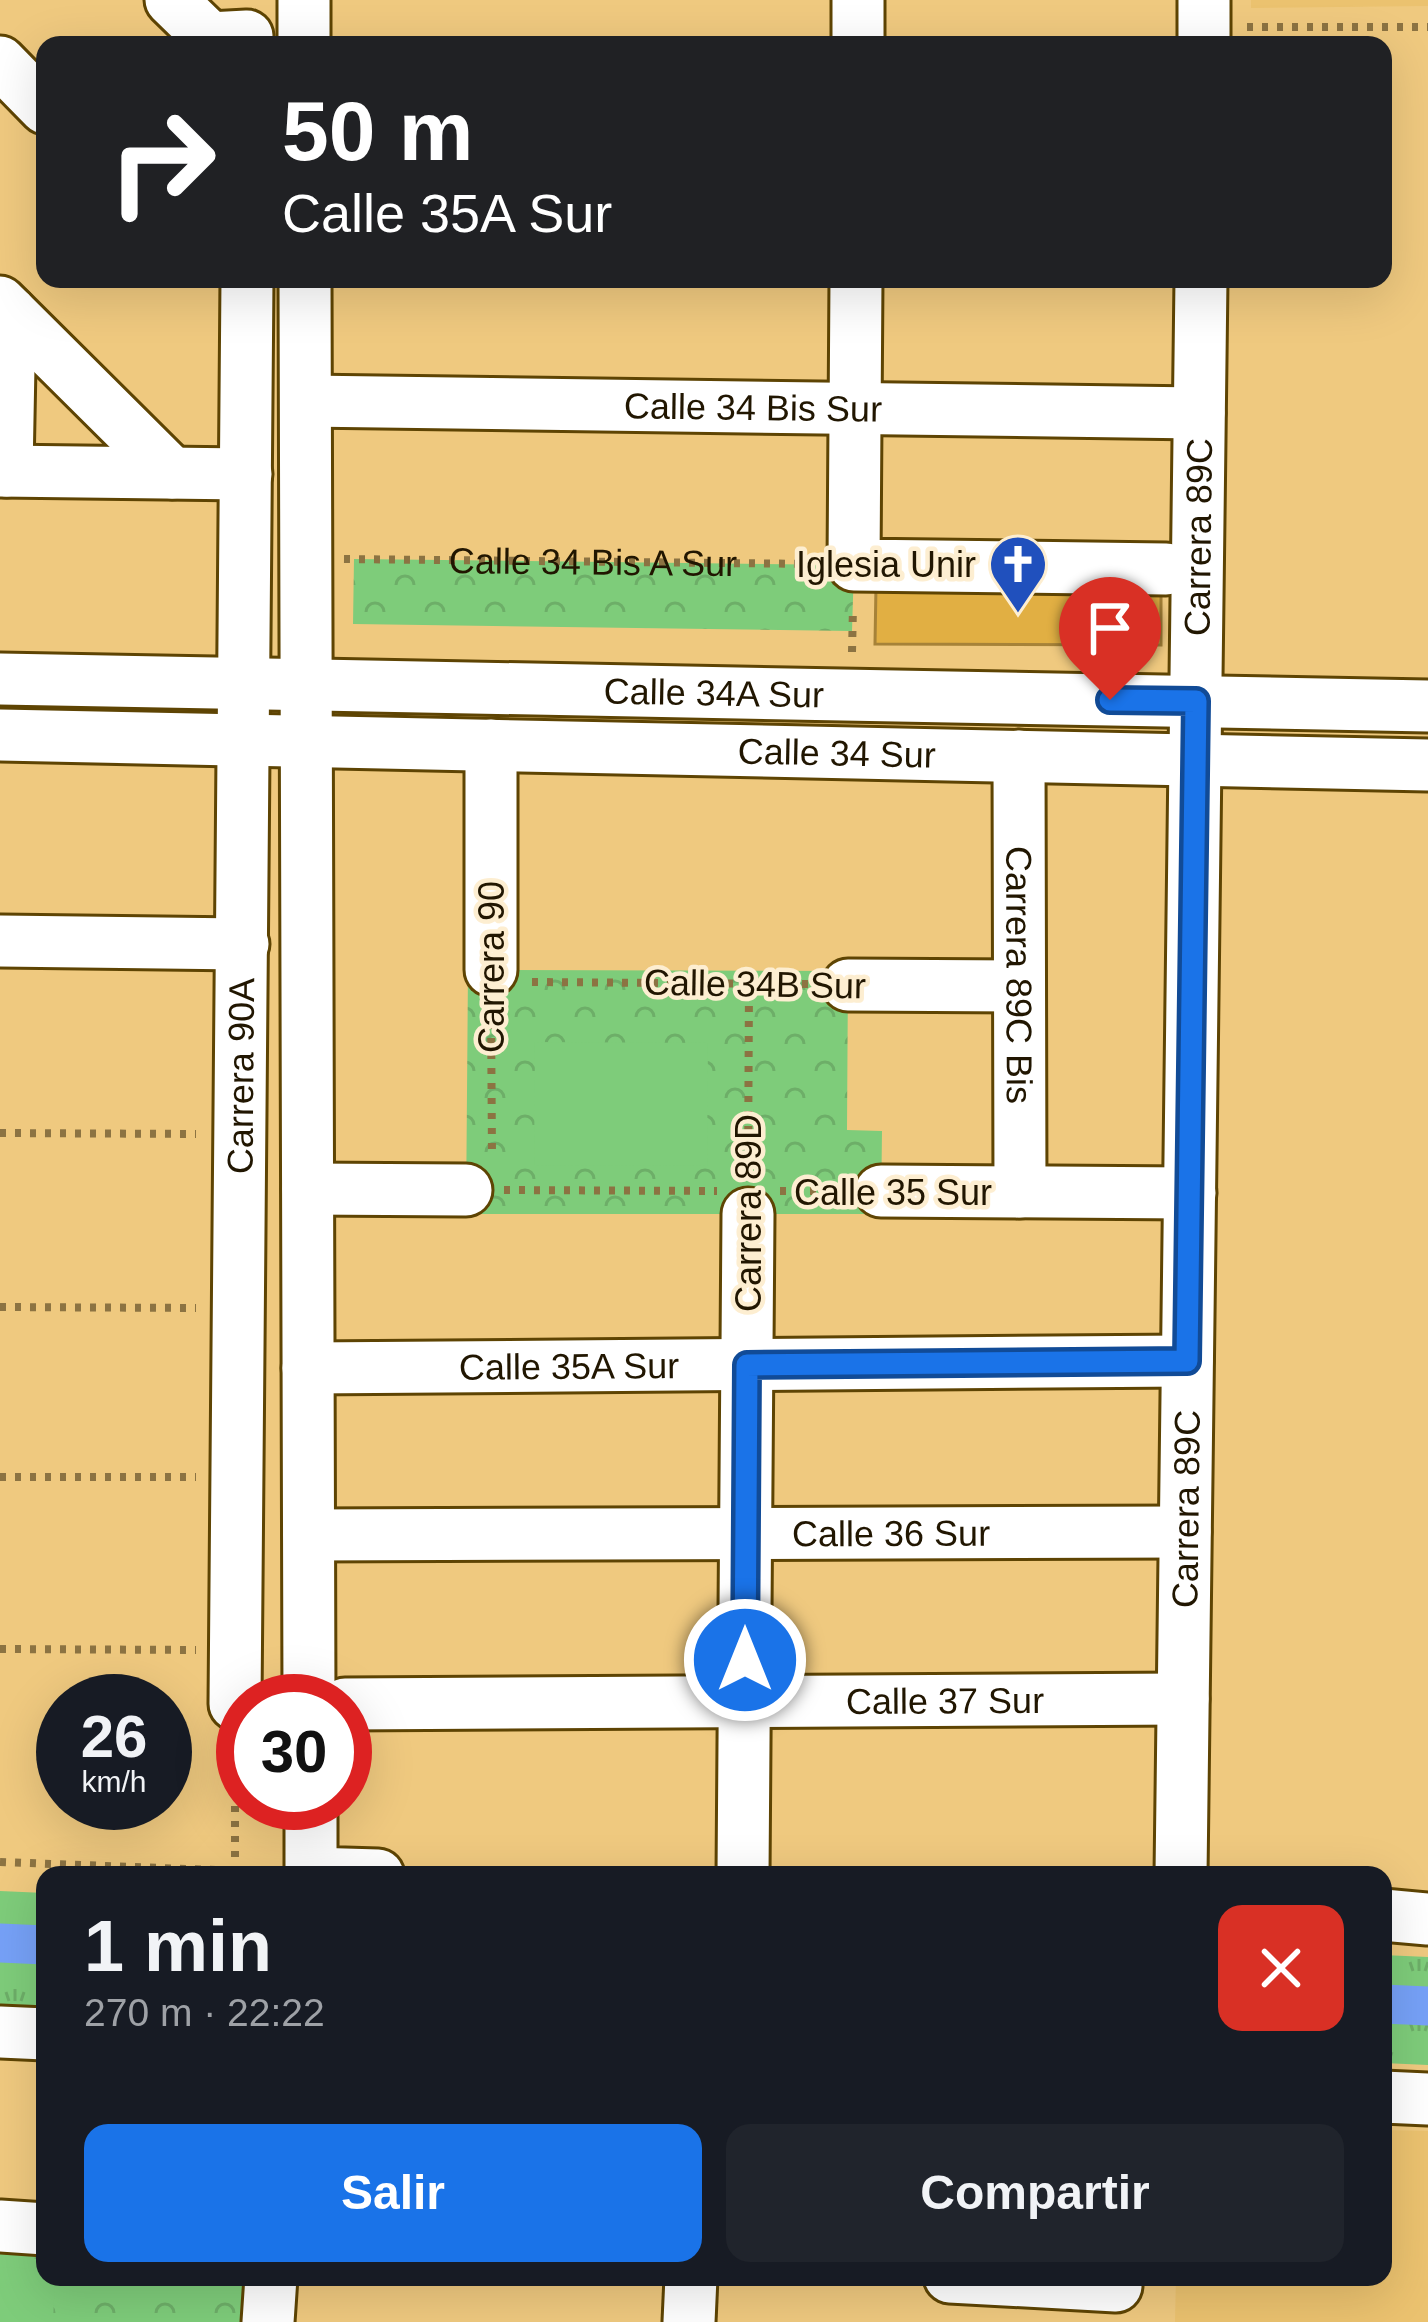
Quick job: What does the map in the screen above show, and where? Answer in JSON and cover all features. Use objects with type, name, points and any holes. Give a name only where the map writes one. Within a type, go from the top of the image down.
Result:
[{"type":"street","points":[[171,0],[207,36]]},
{"type":"street","points":[[304,0],[304,36]]},
{"type":"street","points":[[858,0],[858,36]]},
{"type":"street","points":[[216,36],[247,27]]},
{"type":"street","points":[[0,62],[36,98]]},
{"type":"street","name":"Carrera 90A","points":[[237,1674],[247,288]]},
{"type":"street","name":"Carrera 90A","points":[[305,288],[309,1674]]},
{"type":"street","points":[[856,288],[854,565],[1166,569]]},
{"type":"street","name":"Carrera 89C","points":[[1181,1866],[1201,288]]},
{"type":"street","points":[[3,306],[172,473]]},
{"type":"street","points":[[3,306],[3,471],[246,474]]},
{"type":"street","name":"Calle 34 Bis Sur","points":[[305,401],[1199,413]]},
{"type":"street","name":"Calle 34A Sur","points":[[0,679],[1428,706]]},
{"type":"street","points":[[0,735],[245,740]]},
{"type":"street","name":"Calle 34 Sur","points":[[245,740],[1428,765]]},
{"type":"street","name":"Carrera 90","points":[[490,745],[491,976]]},
{"type":"street","name":"Carrera 89C Bis","points":[[1019,756],[1020,1192]]},
{"type":"street","points":[[0,941],[243,944]]},
{"type":"street","name":"Calle 34B Sur","points":[[848,985],[1019,986]]},
{"type":"street","points":[[308,1189],[479,1190]]},
{"type":"street","name":"Calle 35 Sur","points":[[881,1191],[1190,1193]]},
{"type":"street","name":"Carrera 89D","points":[[743,1866],[748,1202]]},
{"type":"street","name":"Calle 35A Sur","points":[[308,1368],[1187,1361]]},
{"type":"street","name":"Calle 36 Sur","points":[[309,1535],[1185,1532]]},
{"type":"street","name":"Calle 37 Sur","points":[[372,1704],[1183,1699]]},
{"type":"street","points":[[310,1830],[311,1866]]},
{"type":"street","points":[[1392,1916],[1428,1918]]},
{"type":"street","points":[[0,2032],[36,2034]]},
{"type":"street","points":[[1392,2097],[1428,2099]]},
{"type":"street","points":[[0,2226],[36,2228]]},
{"type":"street","points":[[268,2322],[270,2286]]},
{"type":"street","points":[[689,2322],[691,2286]]},
{"type":"street","points":[[1033,2286],[1116,2295]]},
{"type":"path","points":[[1204,24],[1428,27]]},
{"type":"path","name":"Calle 34 Bis A Sur","points":[[306,559],[854,565]]},
{"type":"path","points":[[852,694],[854,565]]},
{"type":"path","name":"Calle 34B Sur","points":[[491,976],[848,985]]},
{"type":"path","name":"Carrera 90","points":[[479,1190],[491,976]]},
{"type":"path","name":"Carrera 89D","points":[[748,1202],[749,983]]},
{"type":"path","points":[[0,1133],[241,1134]]},
{"type":"path","name":"Calle 35 Sur","points":[[479,1190],[748,1202],[881,1191]]},
{"type":"path","points":[[0,1307],[239,1309]]},
{"type":"path","points":[[0,1477],[237,1477]]},
{"type":"path","points":[[0,1649],[236,1651]]},
{"type":"path","points":[[235,1866],[236,1830]]},
{"type":"path","points":[[0,1862],[118,1866]]},
{"type":"shaded area","points":[[1251,0],[1428,0],[1428,6],[1251,8]]},
{"type":"shaded area","points":[[1392,2130],[1428,2131],[1428,2322],[1175,2322],[1176,2286],[1392,2286]]},
{"type":"green space","points":[[354,559],[854,565],[852,631],[353,624]]},
{"type":"green space","points":[[468,970],[848,971],[847,1130],[882,1131],[881,1214],[466,1214]]},
{"type":"green space","points":[[535,1042],[708,1043],[707,1166],[534,1165]]},
{"type":"green space","points":[[0,1891],[36,1893],[36,2006],[0,2004]]},
{"type":"green space","points":[[1392,1955],[1428,1957],[1428,2065],[1392,2063]]},
{"type":"green space","points":[[0,2245],[36,2247],[36,2286],[248,2286],[245,2322],[0,2322]]},
{"type":"green space","points":[[0,2267],[36,2269],[36,2286],[55,2286],[53,2322],[0,2322]]},
{"type":"building","name":"Iglesia Unir","points":[[876,586],[1161,587],[1161,645],[875,644]]},
{"type":"waterway","points":[[0,1943],[36,1945]]},
{"type":"waterway","points":[[1392,2004],[1428,2006]]},
{"type":"place","name":"Iglesia Unir","points":[[1018,615]]},
{"type":"route","points":[[745,1660],[747,1365],[1187,1361],[1196,701],[1110,700]]}]
